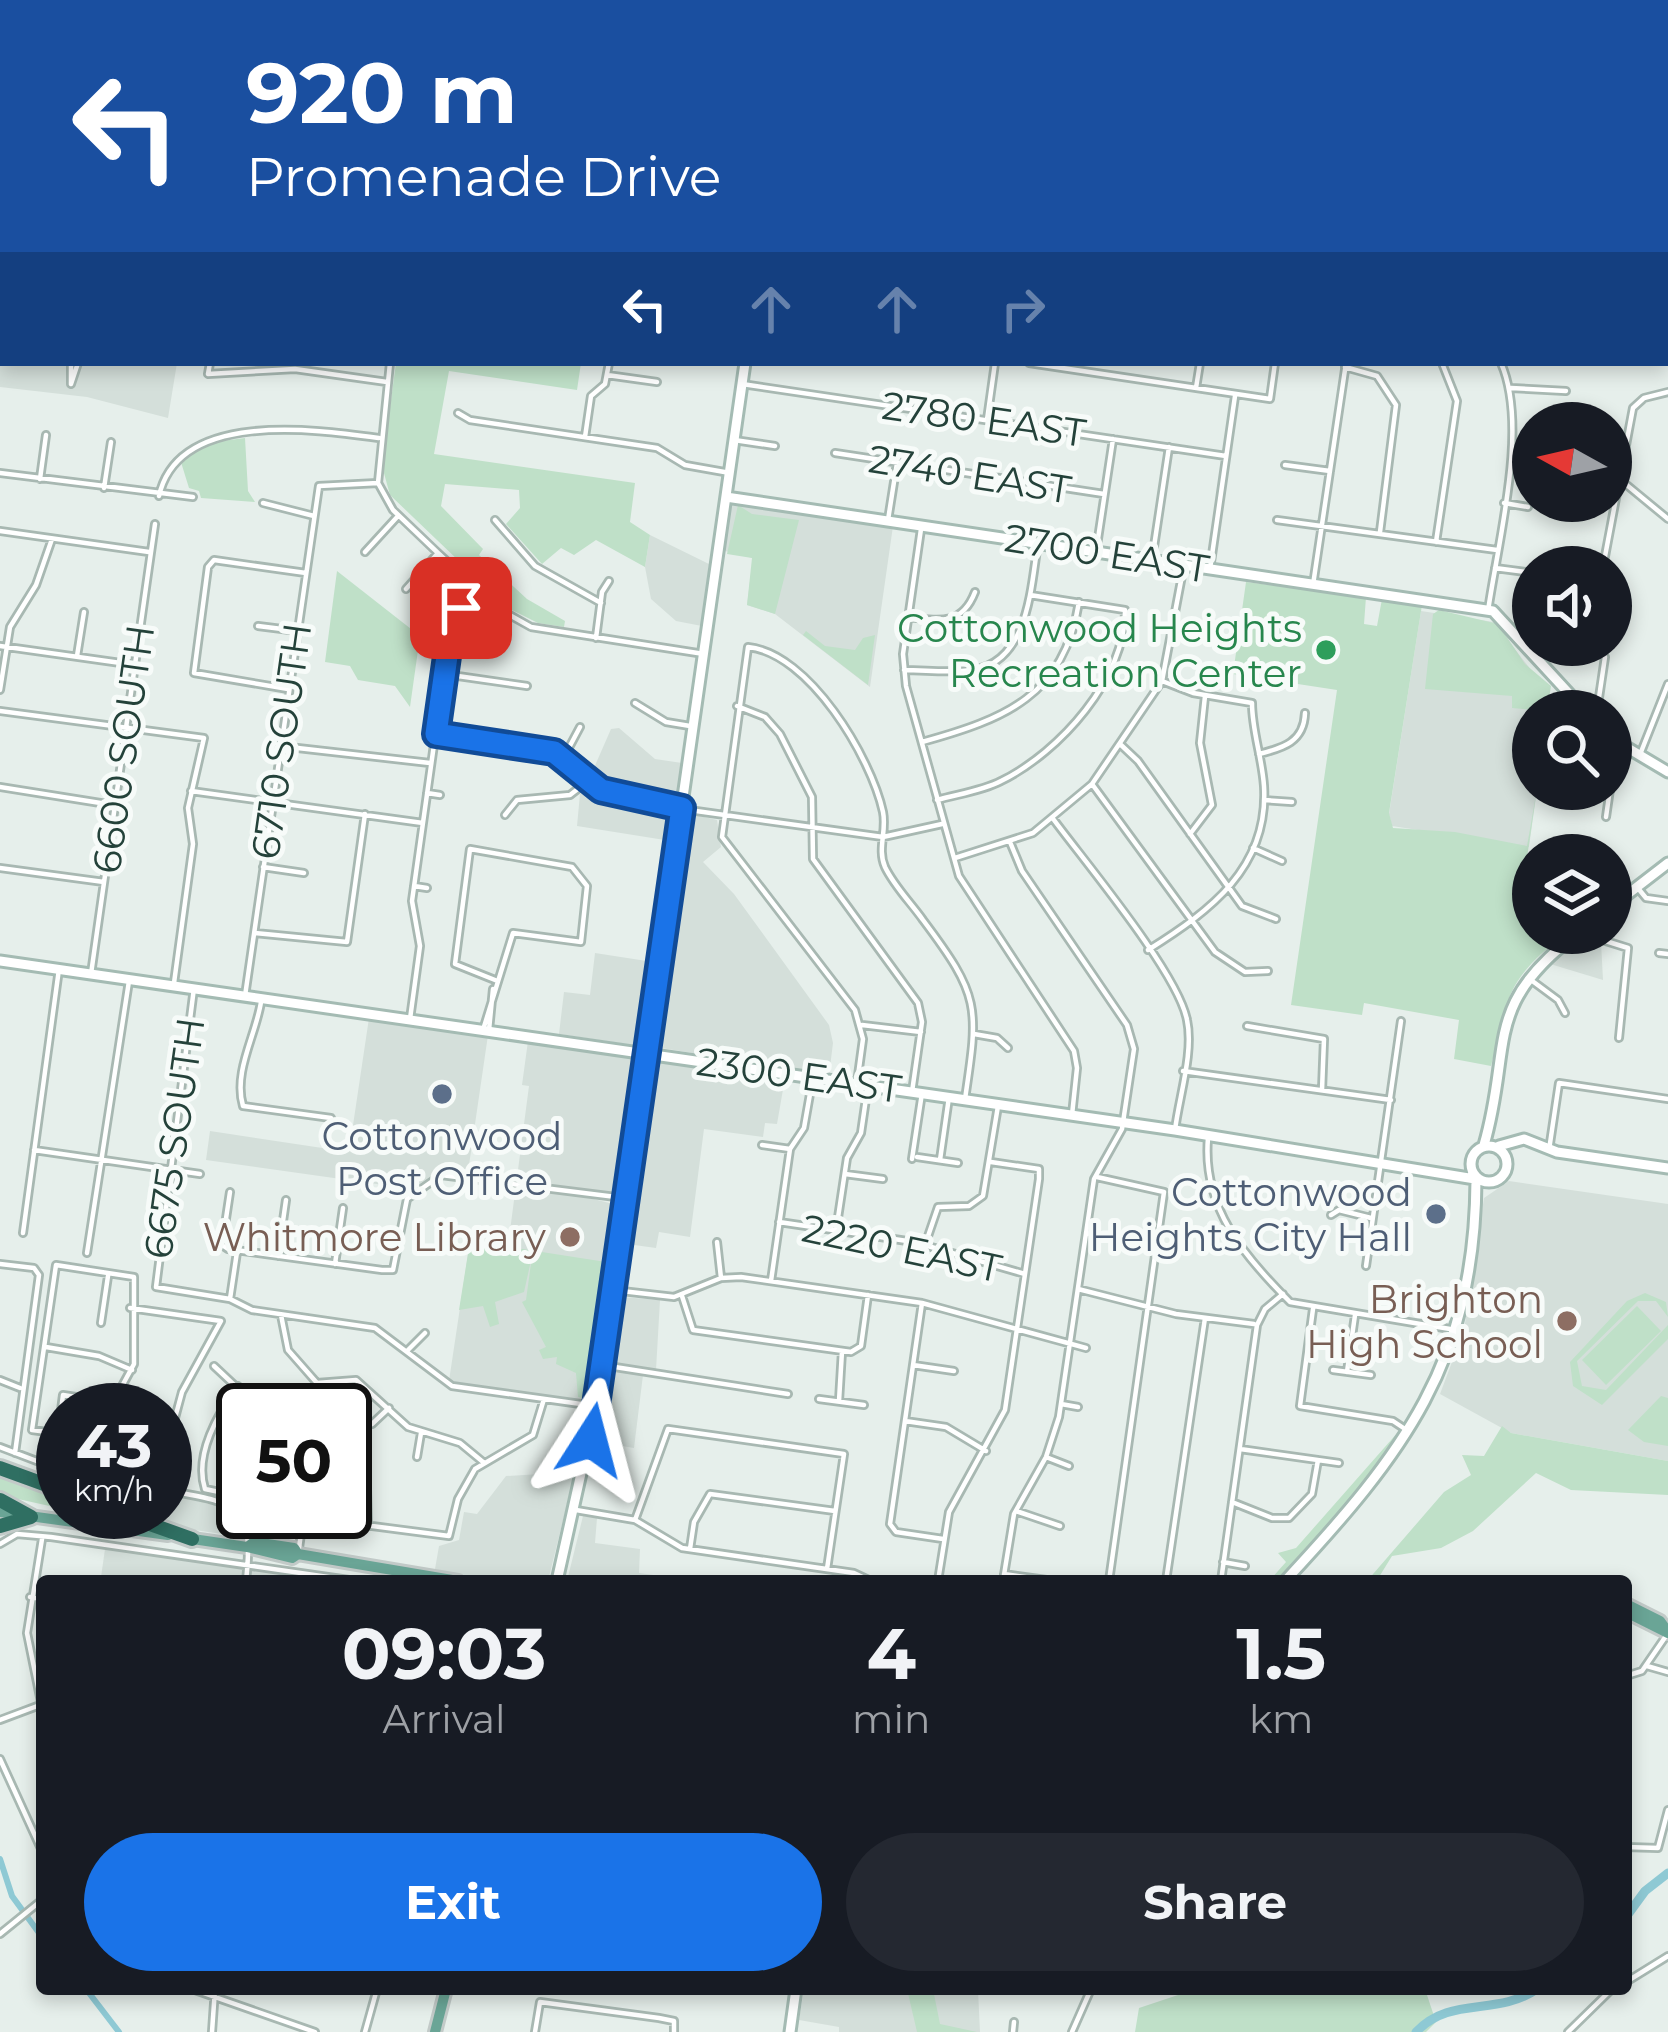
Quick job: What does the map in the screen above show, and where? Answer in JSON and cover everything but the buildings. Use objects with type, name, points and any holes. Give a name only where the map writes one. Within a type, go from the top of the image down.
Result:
[{"type":"highway","points":[[0,1468],[36,1481]]},
{"type":"highway","points":[[0,1500],[31,1517]]},
{"type":"highway","points":[[0,1526],[31,1517]]},
{"type":"main road","points":[[0,1512],[36,1518]]},
{"type":"main road","points":[[192,1539],[293,1548],[298,1554],[408,1575]]},
{"type":"main road","points":[[1632,1610],[1660,1622],[1668,1633]]},
{"type":"main road","points":[[434,2032],[444,1995]]},
{"type":"street","points":[[209,366],[208,374],[295,369],[387,382]]},
{"type":"street","points":[[390,366],[378,483],[398,516],[477,589],[531,627],[704,653]]},
{"type":"street","points":[[585,437],[591,396],[608,366]]},
{"type":"street","points":[[559,1575],[596,1406],[745,366]]},
{"type":"street","points":[[987,420],[995,366]]},
{"type":"street","points":[[1068,366],[1270,399],[1275,366]]},
{"type":"street","points":[[1196,388],[1200,366]]},
{"type":"street","points":[[1313,585],[1345,366]]},
{"type":"street","points":[[1348,366],[1377,376],[1396,404],[1380,533]]},
{"type":"street","points":[[1436,542],[1457,400],[1443,366]]},
{"type":"street","points":[[1502,366],[1511,388],[1504,503],[1489,610],[1505,620],[1525,651],[1564,690]]},
{"type":"street","points":[[607,375],[657,382]]},
{"type":"street","name":"2780 EAST","points":[[742,384],[1226,456]]},
{"type":"street","points":[[1511,388],[1566,391]]},
{"type":"street","points":[[1632,429],[1638,401],[1668,392]]},
{"type":"street","points":[[1210,569],[1236,394]]},
{"type":"street","points":[[458,413],[470,420],[657,448],[685,466],[730,473]]},
{"type":"street","points":[[159,496],[172,463],[205,441],[297,429],[380,438]]},
{"type":"street","points":[[40,479],[46,435]]},
{"type":"street","points":[[1096,552],[1113,439]]},
{"type":"street","points":[[734,440],[775,446]]},
{"type":"street","points":[[104,488],[111,442]]},
{"type":"street","points":[[1152,560],[1169,447]]},
{"type":"street","name":"2740 EAST","points":[[835,453],[1105,494]]},
{"type":"street","points":[[888,520],[897,463]]},
{"type":"street","points":[[1285,465],[1330,471]]},
{"type":"street","points":[[0,473],[159,496],[193,496]]},
{"type":"street","name":"6710 SOUTH","points":[[244,996],[319,486],[378,483]]},
{"type":"street","points":[[1632,489],[1668,519]]},
{"type":"street","name":"2700 EAST","points":[[726,497],[1489,610]]},
{"type":"street","points":[[263,503],[314,516]]},
{"type":"street","points":[[1504,503],[1512,504]]},
{"type":"street","points":[[365,552],[398,516]]},
{"type":"street","points":[[495,520],[535,566],[601,603]]},
{"type":"street","points":[[1276,520],[1497,550]]},
{"type":"street","name":"6600 SOUTH","points":[[92,974],[155,524]]},
{"type":"street","points":[[922,526],[903,670],[921,742],[959,877],[1074,1051],[1072,1115]]},
{"type":"street","points":[[0,531],[151,553]]},
{"type":"street","points":[[0,690],[3,646],[36,585],[52,539]]},
{"type":"street","points":[[903,670],[988,666],[1025,620],[1038,543]]},
{"type":"street","points":[[406,589],[438,553]]},
{"type":"street","points":[[288,689],[197,676],[193,668],[210,562],[306,573]]},
{"type":"street","points":[[953,859],[1010,842],[1054,820],[1092,784],[1162,681],[1184,565]]},
{"type":"street","points":[[1495,568],[1512,570]]},
{"type":"street","points":[[596,638],[609,581]]},
{"type":"street","points":[[410,1019],[420,946],[412,916],[414,886],[444,674],[453,626],[477,589]]},
{"type":"street","points":[[908,617],[952,620],[967,610],[975,592]]},
{"type":"street","points":[[937,800],[1006,779],[1054,744],[1114,663],[1126,617],[1120,607],[1030,595]]},
{"type":"street","points":[[921,742],[994,720],[1028,701],[1071,639],[1078,602]]},
{"type":"street","points":[[77,656],[84,612]]},
{"type":"street","points":[[1174,634],[1208,637],[1210,623]]},
{"type":"street","points":[[258,626],[298,631]]},
{"type":"street","points":[[3,646],[135,664]]},
{"type":"street","points":[[836,1231],[847,1158],[861,1133],[862,1025],[751,871],[728,849],[721,814],[748,646],[796,669],[839,718],[881,805],[888,872],[968,983],[974,1034],[965,1099]]},
{"type":"street","points":[[444,674],[527,686]]},
{"type":"street","points":[[1148,950],[1193,922],[1230,890],[1253,848],[1264,800],[1252,703],[1205,696],[1162,681]]},
{"type":"street","points":[[1639,758],[1668,683]]},
{"type":"street","points":[[1190,834],[1212,806],[1200,743],[1205,696]]},
{"type":"street","points":[[635,704],[666,722],[694,726]]},
{"type":"street","points":[[737,706],[760,713],[778,730],[809,786],[815,864],[920,1009],[914,1158],[958,1163]]},
{"type":"street","points":[[0,711],[204,738],[188,815],[194,844],[174,986]]},
{"type":"street","points":[[1258,754],[1292,742],[1305,713]]},
{"type":"street","points":[[564,757],[580,727]]},
{"type":"street","points":[[436,734],[564,757],[606,792],[682,808],[883,837],[944,824]]},
{"type":"street","points":[[1120,744],[1138,761],[1245,909],[1276,919]]},
{"type":"street","points":[[280,746],[431,763]]},
{"type":"street","points":[[1632,754],[1668,772]]},
{"type":"street","points":[[505,815],[517,800],[570,795],[589,780]]},
{"type":"street","points":[[1092,784],[1231,966],[1268,971]]},
{"type":"street","points":[[0,787],[115,806]]},
{"type":"street","points":[[191,791],[423,823]]},
{"type":"street","points":[[427,793],[440,795]]},
{"type":"street","points":[[1264,800],[1292,802]]},
{"type":"street","points":[[1606,818],[1607,810]]},
{"type":"street","points":[[254,932],[347,942],[364,814]]},
{"type":"street","points":[[1054,820],[1148,950],[1186,1014],[1174,1130]]},
{"type":"street","points":[[1004,1575],[1016,1510],[1046,1456],[1061,1404],[1096,1177],[1123,1122],[1133,1054],[1131,1032],[1022,871],[1010,842]]},
{"type":"street","points":[[1253,848],[1282,861]]},
{"type":"street","points":[[486,1030],[494,985],[508,959],[513,933],[581,942],[587,886],[567,864],[470,849],[455,964],[494,985]]},
{"type":"street","points":[[1632,890],[1668,863]]},
{"type":"street","points":[[263,866],[304,873]]},
{"type":"street","points":[[0,868],[104,882]]},
{"type":"street","points":[[414,886],[427,888]]},
{"type":"street","points":[[1636,887],[1646,898],[1668,901]]},
{"type":"street","points":[[1659,953],[1668,954]]},
{"type":"street","points":[[1459,1173],[1474,1162],[1484,1145],[1505,1018],[1527,977],[1554,954]]},
{"type":"street","points":[[1619,1038],[1627,954]]},
{"type":"street","name":"2300 EAST","points":[[0,961],[1384,1161],[1459,1173],[1488,1185]]},
{"type":"street","points":[[23,1233],[59,969]]},
{"type":"street","points":[[1527,977],[1558,1000],[1565,1013]]},
{"type":"street","points":[[87,1253],[129,979]]},
{"type":"street","name":"6675 SOUTH","points":[[194,988],[156,1287],[230,1299]]},
{"type":"street","points":[[262,998],[256,1034],[246,1055],[243,1106],[331,1118]]},
{"type":"street","points":[[1366,1266],[1401,1021]]},
{"type":"street","points":[[862,1025],[921,1032]]},
{"type":"street","points":[[1246,1026],[1321,1037],[1328,1045],[1322,1090]]},
{"type":"street","points":[[974,1034],[997,1038],[1008,1048]]},
{"type":"street","points":[[1183,1071],[1392,1101]]},
{"type":"street","points":[[771,1281],[790,1149],[806,1120],[812,1077]]},
{"type":"street","points":[[1549,1150],[1559,1083],[1668,1099]]},
{"type":"street","points":[[940,1160],[949,1097]]},
{"type":"street","points":[[925,1245],[938,1207],[969,1206],[983,1196],[998,1104]]},
{"type":"street","points":[[1475,1215],[1488,1185],[1503,1169],[1491,1116]]},
{"type":"street","points":[[1209,1135],[1207,1181],[1214,1206],[1282,1294],[1313,1309],[1456,1330]]},
{"type":"street","points":[[1484,1145],[1501,1148],[1515,1140],[1549,1150],[1668,1168]]},
{"type":"street","points":[[762,1145],[790,1149]]},
{"type":"street","points":[[34,1150],[200,1174]]},
{"type":"street","points":[[939,1575],[953,1503],[1005,1410],[1039,1169],[991,1162]]},
{"type":"street","points":[[1291,1575],[1378,1478],[1442,1371],[1456,1330],[1475,1215],[1474,1162]]},
{"type":"street","points":[[230,1192],[222,1245],[393,1270],[403,1207],[441,1174],[624,1198]]},
{"type":"street","points":[[844,1174],[883,1179]]},
{"type":"street","points":[[1096,1177],[1164,1192],[1109,1575]]},
{"type":"street","points":[[278,1256],[286,1200]]},
{"type":"street","points":[[335,1264],[343,1208]]},
{"type":"street","points":[[1330,1214],[1339,1210],[1373,1219]]},
{"type":"street","name":"2220 EAST","points":[[779,1222],[925,1245],[1025,1274]]},
{"type":"street","points":[[1086,1233],[1102,1236]]},
{"type":"street","points":[[717,1242],[721,1278]]},
{"type":"street","points":[[237,1250],[230,1299],[244,1309],[375,1328],[447,1384],[596,1406]]},
{"type":"street","points":[[0,1264],[39,1272],[15,1453]]},
{"type":"street","points":[[39,1383],[56,1265],[134,1276],[132,1370],[125,1383]]},
{"type":"street","points":[[101,1323],[109,1273]]},
{"type":"street","points":[[612,1289],[682,1295],[721,1278],[771,1281],[922,1303],[1086,1348]]},
{"type":"street","points":[[1078,1288],[1205,1318],[1257,1325]]},
{"type":"street","points":[[1222,1575],[1257,1325],[1265,1309],[1282,1294]]},
{"type":"street","points":[[682,1295],[689,1328],[858,1352],[868,1295]]},
{"type":"street","points":[[922,1303],[892,1530],[944,1539]]},
{"type":"street","points":[[130,1308],[221,1321],[187,1383]]},
{"type":"street","points":[[1313,1309],[1300,1406],[1393,1421],[1409,1431]]},
{"type":"street","points":[[281,1314],[288,1350],[317,1383],[359,1383]]},
{"type":"street","points":[[1347,1372],[1355,1315]]},
{"type":"street","points":[[1167,1575],[1205,1318]]},
{"type":"street","points":[[408,1350],[424,1333]]},
{"type":"street","points":[[44,1347],[99,1356],[132,1370]]},
{"type":"street","points":[[839,1402],[842,1351]]},
{"type":"street","points":[[602,1365],[788,1394]]},
{"type":"street","points":[[913,1365],[955,1372]]},
{"type":"street","points":[[214,1366],[234,1383]]},
{"type":"street","points":[[1333,1370],[1370,1375]]},
{"type":"street","points":[[0,1380],[20,1388]]},
{"type":"street","points":[[372,1394],[421,1432],[460,1443],[483,1462]]},
{"type":"street","points":[[372,1526],[449,1536],[463,1487],[483,1462],[533,1435],[544,1399]]},
{"type":"street","points":[[819,1399],[864,1405]]},
{"type":"street","points":[[36,1402],[32,1430],[36,1431]]},
{"type":"street","points":[[1061,1404],[1078,1407]]},
{"type":"street","points":[[372,1424],[388,1408]]},
{"type":"street","points":[[905,1421],[946,1427],[986,1451]]},
{"type":"street","points":[[216,1423],[210,1433],[202,1487],[216,1490]]},
{"type":"street","points":[[635,1520],[668,1430],[844,1454],[827,1568]]},
{"type":"street","points":[[417,1457],[421,1432]]},
{"type":"street","points":[[0,1447],[36,1461]]},
{"type":"street","points":[[1240,1449],[1339,1463]]},
{"type":"street","points":[[1046,1456],[1069,1466]]},
{"type":"street","points":[[1232,1502],[1272,1519],[1289,1518],[1312,1494],[1318,1460]]},
{"type":"street","points":[[690,1549],[694,1522],[710,1493],[836,1511]]},
{"type":"street","points":[[192,1496],[236,1506],[246,1521],[246,1575]]},
{"type":"street","points":[[576,1510],[635,1520],[669,1543],[690,1549],[851,1575]]},
{"type":"street","points":[[1016,1510],[1060,1526]]},
{"type":"street","points":[[0,1544],[17,1534],[36,1538]]},
{"type":"street","points":[[36,1682],[28,1650],[30,1598],[42,1539],[317,1575]]},
{"type":"street","points":[[298,1554],[300,1539]]},
{"type":"street","points":[[1223,1562],[1245,1566]]},
{"type":"street","points":[[30,1598],[36,1598]]},
{"type":"street","points":[[1632,1673],[1647,1666],[1668,1633]]},
{"type":"street","points":[[1647,1666],[1668,1672]]},
{"type":"street","points":[[0,1720],[36,1708]]},
{"type":"street","points":[[0,1759],[36,1838]]},
{"type":"street","points":[[1632,1846],[1658,1847],[1668,1810]]},
{"type":"street","points":[[0,1934],[36,1905]]},
{"type":"street","points":[[1632,1978],[1668,1956]]},
{"type":"street","points":[[212,2032],[215,1995]]},
{"type":"street","points":[[220,1995],[314,2032]]},
{"type":"street","points":[[365,2032],[373,1995]]},
{"type":"street","points":[[790,2032],[795,1995]]},
{"type":"street","points":[[1081,2032],[1072,2031],[1088,1995]]},
{"type":"street","points":[[1580,2032],[1570,2029],[1606,1995]]},
{"type":"street","points":[[535,2032],[540,2002],[674,2021],[674,2032]]},
{"type":"street","points":[[1012,2032],[1014,2022]]},
{"type":"shaded area","points":[[0,366],[177,366],[168,418],[87,397],[0,387]]},
{"type":"shaded area","points":[[738,503],[893,526],[870,687],[775,614],[747,605],[753,558],[725,551],[731,507]]},
{"type":"shaded area","points":[[650,535],[709,564],[702,626],[676,621],[651,599],[645,567]]},
{"type":"shaded area","points":[[1421,611],[1494,622],[1512,645],[1512,666],[1528,666],[1545,688],[1512,690],[1512,810],[1534,810],[1531,834],[1512,834],[1512,844],[1392,826],[1389,814]]},
{"type":"shaded area","points":[[619,728],[655,759],[682,763],[676,801],[607,790],[590,777],[611,729]]},
{"type":"shaded area","points":[[589,787],[673,809],[671,841],[577,826],[580,794]]},
{"type":"shaded area","points":[[691,814],[717,820],[721,847],[703,862],[734,894],[829,1025],[833,1043],[829,1075],[655,1047]]},
{"type":"shaded area","points":[[595,953],[653,962],[639,1046],[559,1034],[564,992],[590,995]]},
{"type":"shaded area","points":[[1559,954],[1602,954],[1603,980],[1547,963]]},
{"type":"shaded area","points":[[369,1018],[488,1035],[468,1172],[437,1172],[412,1189],[206,1160],[210,1131],[349,1152]]},
{"type":"shaded area","points":[[528,1041],[639,1060],[620,1188],[615,1193],[572,1187],[570,1193],[617,1205],[585,1401],[449,1381],[470,1241],[508,1246],[529,1086],[522,1085]]},
{"type":"shaded area","points":[[654,1061],[785,1078],[777,1124],[765,1123],[763,1137],[704,1129],[690,1237],[659,1232],[656,1248],[627,1244]]},
{"type":"shaded area","name":"Brighton High School","points":[[1509,1181],[1668,1204],[1668,1461],[1511,1433],[1440,1394],[1464,1330],[1484,1198]]},
{"type":"shaded area","points":[[621,1297],[660,1300],[656,1370],[611,1363]]},
{"type":"shaded area","points":[[610,1370],[643,1375],[634,1448],[598,1442]]},
{"type":"shaded area","points":[[564,1429],[585,1432],[549,1575],[453,1575],[435,1569],[439,1546],[459,1540],[464,1512],[477,1514],[506,1476],[541,1474]]},
{"type":"shaded area","points":[[192,1500],[216,1504],[216,1533],[192,1530]]},
{"type":"shaded area","points":[[583,1516],[597,1518],[595,1543],[640,1549],[639,1573],[654,1575],[568,1575]]},
{"type":"shaded area","points":[[105,1549],[287,1575],[101,1575]]},
{"type":"shaded area","points":[[803,1995],[978,1995],[980,2032],[839,2032],[839,2027],[799,2020]]},
{"type":"green space","points":[[396,366],[581,366],[577,390],[449,371],[434,454],[635,483],[630,522],[650,535],[645,567],[596,540],[574,555],[561,548],[542,564],[506,524],[520,508],[519,490],[445,484],[441,506],[483,549],[479,555],[527,599],[565,621],[564,627],[538,623],[508,608],[390,495],[382,466]]},
{"type":"green space","points":[[245,438],[248,491],[255,502],[201,498],[199,491],[189,488],[180,459],[206,443]]},
{"type":"green space","points":[[738,505],[752,514],[799,520],[775,614],[747,605],[752,558],[727,554]]},
{"type":"green space","points":[[337,571],[420,636],[410,707],[395,686],[358,680],[350,666],[325,662]]},
{"type":"green space","points":[[1246,582],[1366,597],[1364,624],[1377,626],[1382,599],[1422,605],[1389,813],[1393,828],[1455,832],[1512,843],[1512,954],[1542,954],[1512,991],[1491,1066],[1454,1059],[1459,1020],[1364,1003],[1362,1015],[1291,1005],[1337,690],[1233,674]]},
{"type":"green space","points":[[1439,610],[1498,624],[1512,645],[1512,666],[1527,666],[1550,690],[1512,690],[1512,696],[1425,689],[1433,614]]},
{"type":"green space","points":[[806,631],[825,646],[855,650],[863,638],[875,635],[868,685],[803,635]]},
{"type":"green space","points":[[470,1241],[606,1262],[587,1399],[578,1397],[576,1373],[556,1364],[557,1357],[543,1359],[539,1350],[546,1347],[522,1302],[532,1256],[524,1292],[495,1302],[499,1324],[490,1327],[483,1306],[459,1310]]},
{"type":"green space","points":[[1645,1293],[1666,1302],[1668,1317],[1656,1301],[1638,1301],[1577,1361],[1582,1386],[1606,1390],[1668,1325],[1668,1339],[1602,1405],[1573,1386],[1570,1362],[1627,1301]]},
{"type":"green space","points":[[1637,1306],[1661,1331],[1606,1385],[1582,1360]]},
{"type":"green space","points":[[1661,1396],[1668,1398],[1668,1446],[1644,1442],[1628,1430]]},
{"type":"green space","points":[[1502,1426],[1511,1433],[1668,1461],[1668,1495],[1571,1490],[1536,1473],[1473,1531],[1441,1548],[1392,1556],[1380,1575],[1372,1575],[1444,1492],[1471,1475],[1462,1455],[1484,1456]]},
{"type":"green space","points":[[1399,1431],[1374,1473],[1281,1575],[1274,1575],[1286,1562],[1278,1553],[1296,1548]]},
{"type":"green space","points":[[0,1472],[36,1485],[36,1503],[0,1495]]},
{"type":"green space","points":[[908,1995],[934,1995],[940,2024],[977,2032],[917,2032]]},
{"type":"green space","points":[[1178,1995],[1427,1995],[1436,2022],[1426,2032],[1135,2032],[1139,2008]]},
{"type":"waterway","points":[[0,1859],[12,1896],[36,1929]]},
{"type":"waterway","points":[[1632,1909],[1668,1873]]},
{"type":"waterway","points":[[91,1995],[119,2032]]},
{"type":"waterway","points":[[1416,2032],[1444,2014],[1525,1995]]},
{"type":"place","name":"Cottonwood Heights Recreation Center","points":[[1326,650]]},
{"type":"place","name":"Cottonwood Post Office","points":[[442,1094]]},
{"type":"place","name":"Cottonwood Heights City Hall","points":[[1436,1214]]},
{"type":"place","name":"Whitmore Library","points":[[570,1237]]},
{"type":"place","name":"Brighton High School","points":[[1567,1321]]},
{"type":"route","points":[[461,608],[450,635],[436,734],[554,752],[601,790],[682,808],[591,1440]]}]
